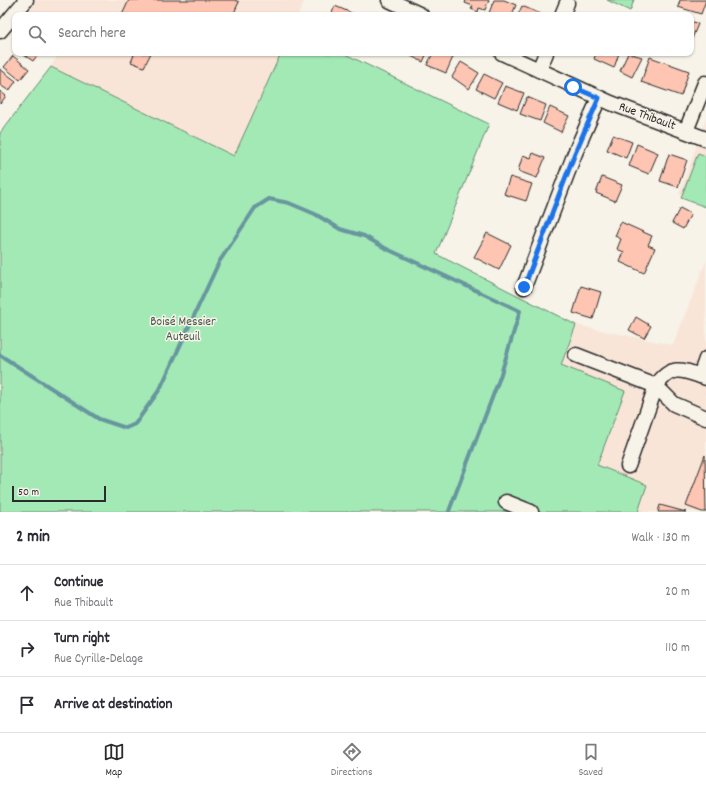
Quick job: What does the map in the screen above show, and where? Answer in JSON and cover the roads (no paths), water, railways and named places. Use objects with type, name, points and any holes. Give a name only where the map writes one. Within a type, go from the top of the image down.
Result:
[{"type":"street","points":[[16,12],[26,0]]},
{"type":"street","points":[[389,0],[415,12]]},
{"type":"street","points":[[0,32],[12,17]]},
{"type":"street","name":"Rue Thibault","points":[[509,56],[599,98],[706,139]]},
{"type":"street","points":[[539,70],[545,56]]},
{"type":"street","points":[[686,131],[705,82]]},
{"type":"street","points":[[524,287],[575,153],[599,98]]},
{"type":"street","points":[[576,355],[656,386],[674,404],[706,418]]},
{"type":"street","points":[[628,466],[656,386],[664,376],[674,370],[684,370],[703,377],[706,359]]},
{"type":"street","points":[[506,502],[531,512]]},
{"type":"waterway","points":[[0,355],[99,419],[126,428],[135,424],[160,389],[219,262],[255,208],[269,199],[289,203],[315,214],[340,229],[364,236],[385,248],[520,311],[500,377],[449,511]]},
{"type":"park label","name":"Boisé Messier Auteuil","points":[[183,330]]}]
